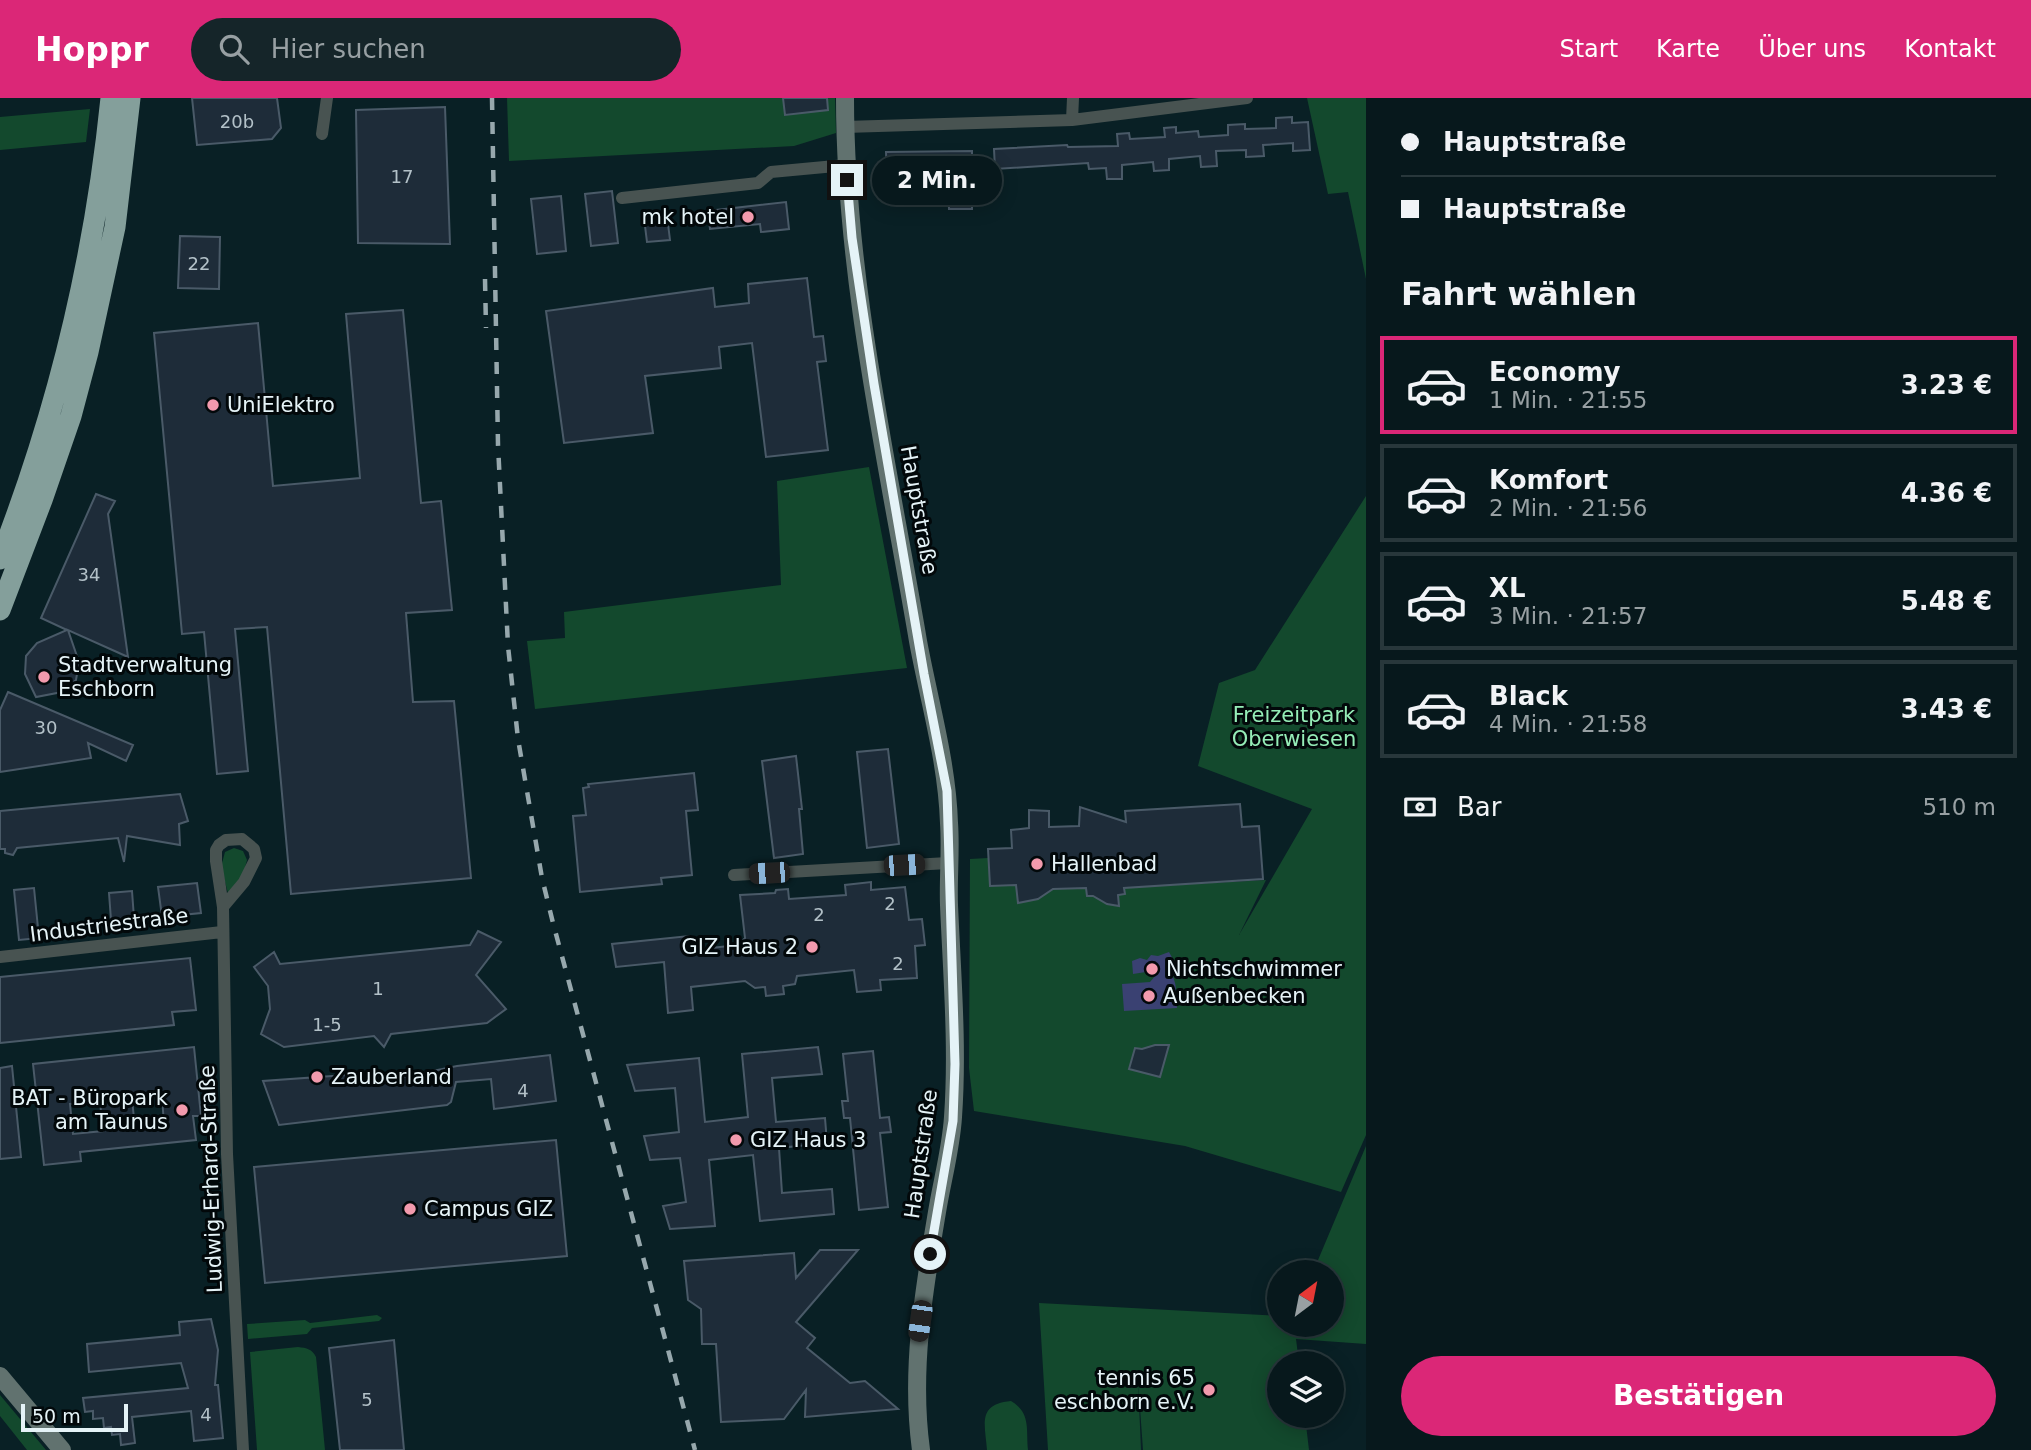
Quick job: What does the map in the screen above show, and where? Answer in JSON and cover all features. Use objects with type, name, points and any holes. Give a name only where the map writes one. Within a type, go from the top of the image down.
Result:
[{"type":"highway","points":[[0,559],[27,491],[80,300],[104,169],[111,98]]},
{"type":"highway","points":[[0,610],[43,500],[88,352],[115,227],[130,98]]},
{"type":"street","points":[[322,134],[327,98]]},
{"type":"street","name":"Hauptstraße","points":[[845,98],[846,165],[852,238],[874,384],[947,791],[950,827],[948,863],[954,1023],[953,1121],[936,1212],[917,1343],[921,1450]]},
{"type":"street","points":[[1073,98],[1073,120]]},
{"type":"street","points":[[845,127],[1073,120],[1247,98]]},
{"type":"street","points":[[622,198],[758,183],[771,172],[846,165]]},
{"type":"street","name":"Ludwig-Erhard-Straße","points":[[223,907],[244,881],[256,858],[254,849],[242,839],[226,840],[216,850],[216,861],[223,907],[227,1154],[243,1450]]},
{"type":"street","points":[[734,875],[948,863]]},
{"type":"street","name":"Industriestraße","points":[[0,957],[222,932]]},
{"type":"street","points":[[0,1376],[62,1450]]},
{"type":"green space","points":[[507,98],[835,98],[836,133],[794,146],[509,161]]},
{"type":"green space","points":[[1307,98],[1366,98],[1366,279],[1348,192],[1328,194]]},
{"type":"green space","points":[[90,109],[86,142],[0,150],[0,117]]},
{"type":"green space","points":[[869,467],[907,668],[535,709],[527,641],[565,638],[564,612],[781,585],[777,481]]},
{"type":"green space","name":"Freizeitpark Oberwiesen","points":[[1366,496],[1366,1135],[1341,1192],[1185,1146],[974,1111],[969,1068],[970,859],[988,858],[990,886],[1016,885],[1018,903],[1037,899],[1053,889],[1086,888],[1087,896],[1118,905],[1118,895],[1124,894],[1123,868],[1139,887],[1266,880],[1239,935],[1312,809],[1198,766],[1219,683],[1255,670]]},
{"type":"green space","points":[[234,848],[243,851],[247,860],[243,875],[228,893],[221,867],[225,852]]},
{"type":"green space","points":[[1366,1146],[1366,1344],[1296,1339],[1298,1351],[1267,1351],[1267,1428],[1306,1428],[1309,1450],[1143,1450],[1138,1380],[1141,1450],[1048,1450],[1039,1303],[1267,1315],[1267,1337],[1344,1337],[1344,1260],[1318,1260]]},
{"type":"green space","points":[[377,1315],[382,1318],[379,1321],[312,1328],[307,1334],[248,1339],[247,1324],[305,1320],[310,1323]]},
{"type":"green space","points":[[298,1347],[309,1349],[316,1357],[325,1450],[257,1450],[250,1352]]},
{"type":"green space","points":[[0,1395],[46,1450],[27,1450],[0,1416]]},
{"type":"green space","points":[[1011,1401],[1025,1416],[1028,1450],[987,1450],[985,1424],[988,1411],[993,1406]]},
{"type":"water","name":"Außenbecken","points":[[1169,952],[1174,961],[1171,969],[1176,986],[1177,1008],[1124,1011],[1122,984],[1150,982],[1156,975],[1152,971],[1133,974],[1132,961],[1140,958],[1147,960],[1151,955],[1158,956]]},
{"type":"building","points":[[192,98],[277,98],[281,128],[272,139],[197,145]]},
{"type":"building","points":[[783,98],[827,98],[828,110],[785,115]]},
{"type":"building","points":[[445,107],[450,244],[358,243],[356,110]]},
{"type":"building","points":[[1292,117],[1292,123],[1308,122],[1310,150],[1293,151],[1293,143],[1263,145],[1264,156],[1246,157],[1246,150],[1216,151],[1217,166],[1201,167],[1200,156],[1169,159],[1169,170],[1154,171],[1153,162],[1122,165],[1122,179],[1107,179],[1106,168],[1089,169],[1088,163],[995,169],[994,149],[1067,145],[1118,146],[1117,134],[1129,133],[1130,139],[1165,137],[1164,128],[1176,127],[1176,133],[1198,131],[1199,137],[1228,135],[1228,125],[1245,124],[1245,129],[1276,128],[1276,118]]},
{"type":"building","points":[[972,151],[972,209],[949,209],[948,181],[887,182],[886,152]]},
{"type":"building","points":[[612,191],[618,243],[591,246],[585,194]]},
{"type":"building","points":[[561,196],[566,251],[537,254],[531,199]]},
{"type":"building","name":"mk hotel","points":[[786,202],[789,229],[761,232],[760,224],[710,229],[708,211]]},
{"type":"building","points":[[667,216],[670,240],[647,242],[644,218]]},
{"type":"building","points":[[180,236],[220,237],[219,289],[178,288]]},
{"type":"building","points":[[807,278],[814,337],[823,336],[826,361],[817,362],[828,450],[766,457],[752,343],[719,347],[721,368],[645,376],[653,433],[564,443],[546,311],[713,288],[715,307],[749,303],[748,284]]},
{"type":"building","points":[[403,310],[421,503],[441,501],[452,610],[406,613],[413,702],[454,701],[471,878],[291,894],[267,627],[235,629],[248,771],[217,774],[204,632],[182,634],[154,333],[258,323],[273,486],[360,478],[346,314]]},
{"type":"building","points":[[96,494],[115,501],[108,514],[128,657],[68,630],[79,662],[76,680],[62,692],[36,697],[25,674],[26,656],[37,643],[67,630],[41,618]]},
{"type":"building","points":[[8,692],[133,745],[126,761],[88,743],[91,758],[0,772],[0,710]]},
{"type":"building","points":[[888,749],[899,844],[867,848],[857,752]]},
{"type":"building","points":[[796,756],[802,809],[799,809],[803,854],[774,858],[762,761]]},
{"type":"building","points":[[694,773],[698,810],[686,811],[692,875],[661,878],[662,884],[580,892],[573,816],[586,815],[583,788],[589,787],[588,784]]},
{"type":"building","points":[[180,794],[188,821],[179,824],[180,845],[127,836],[124,862],[118,838],[17,848],[13,855],[0,849],[0,811]]},
{"type":"building","points":[[1240,804],[1242,827],[1259,826],[1263,879],[1124,888],[1125,894],[1118,895],[1119,906],[1087,896],[1086,888],[1053,889],[1038,899],[1018,903],[1016,885],[990,886],[988,849],[1012,848],[1011,830],[1029,828],[1029,810],[1049,811],[1049,827],[1079,826],[1080,807],[1126,822],[1125,811]]},
{"type":"building","name":"GIZ Haus 2","points":[[871,882],[871,890],[905,887],[909,920],[922,919],[925,945],[915,946],[917,978],[880,980],[881,990],[857,992],[854,970],[797,976],[795,984],[783,986],[784,994],[766,996],[765,987],[755,988],[745,981],[691,987],[693,1010],[668,1013],[664,962],[616,967],[612,944],[689,936],[691,950],[739,945],[745,938],[740,895],[775,893],[776,890],[788,889],[789,899],[846,895],[845,885]]},
{"type":"building","points":[[197,883],[201,913],[162,917],[158,887]]},
{"type":"building","points":[[34,888],[39,938],[19,940],[14,890]]},
{"type":"building","points":[[132,891],[134,918],[111,920],[109,893]]},
{"type":"building","points":[[478,931],[501,942],[476,975],[506,1009],[487,1023],[391,1034],[384,1047],[374,1036],[284,1047],[261,1034],[270,1009],[268,986],[254,967],[274,952],[280,964],[470,945]]},
{"type":"building","points":[[190,958],[196,1010],[172,1012],[174,1025],[0,1043],[0,977]]},
{"type":"building","points":[[1169,1045],[1160,1077],[1129,1069],[1135,1048]]},
{"type":"building","name":"BAT - Büropark am Taunus","points":[[194,1047],[201,1116],[193,1116],[196,1140],[80,1152],[81,1161],[44,1165],[33,1064]],"holes":[[[162,1096],[164,1125],[135,1128],[132,1099]],[[100,1102],[103,1131],[73,1134],[70,1104]]]},
{"type":"building","name":"GIZ Haus 3","points":[[818,1047],[822,1074],[772,1078],[776,1122],[825,1118],[827,1143],[779,1148],[782,1193],[832,1189],[834,1214],[760,1221],[753,1155],[709,1160],[715,1226],[670,1229],[663,1206],[686,1202],[680,1158],[650,1160],[644,1136],[679,1132],[675,1088],[635,1091],[627,1065],[699,1058],[705,1122],[748,1117],[742,1054]]},
{"type":"building","points":[[873,1051],[880,1118],[889,1117],[891,1132],[880,1133],[888,1207],[859,1210],[850,1118],[844,1118],[842,1101],[848,1101],[843,1054]]},
{"type":"building","points":[[550,1055],[556,1101],[494,1109],[491,1079],[456,1082],[451,1102],[447,1105],[279,1125],[263,1081],[360,1074],[374,1083],[457,1066]]},
{"type":"building","points":[[12,1066],[21,1157],[0,1159],[0,1068]]},
{"type":"building","name":"Campus GIZ","points":[[556,1140],[567,1256],[265,1283],[254,1167]]},
{"type":"building","points":[[820,1250],[858,1250],[796,1322],[815,1338],[807,1348],[850,1383],[865,1381],[898,1409],[805,1417],[806,1390],[784,1419],[721,1422],[716,1344],[702,1344],[701,1309],[688,1300],[684,1261],[794,1253],[796,1278]]},
{"type":"building","points":[[211,1319],[218,1350],[215,1385],[218,1385],[223,1438],[194,1441],[191,1411],[132,1417],[135,1443],[121,1445],[120,1434],[112,1435],[111,1427],[104,1428],[103,1418],[93,1419],[93,1411],[85,1412],[83,1398],[188,1388],[181,1363],[89,1372],[87,1344],[180,1335],[179,1322]]},
{"type":"building","points":[[394,1340],[404,1450],[340,1450],[329,1348]]},
{"type":"railway","points":[[492,98],[498,445],[508,646],[518,739],[542,878],[553,923],[695,1450]]},
{"type":"railway","points":[[485,279],[486,328]]},
{"type":"place","name":"mk hotel","points":[[748,217]]},
{"type":"place","name":"UniElektro","points":[[213,405]]},
{"type":"place","name":"Stadtverwaltung Eschborn","points":[[44,677]]},
{"type":"place","name":"Hallenbad","points":[[1037,864]]},
{"type":"place","name":"GIZ Haus 2","points":[[812,947]]},
{"type":"place","name":"Nichtschwimmer","points":[[1152,969]]},
{"type":"place","name":"Außenbecken","points":[[1149,996]]},
{"type":"place","name":"Zauberland","points":[[317,1077]]},
{"type":"place","name":"BAT - Büropark am Taunus","points":[[182,1110]]},
{"type":"place","name":"GIZ Haus 3","points":[[736,1140]]},
{"type":"place","name":"Campus GIZ","points":[[410,1209]]},
{"type":"place","name":"tennis 65 eschborn e.V.","points":[[1209,1390]]},
{"type":"route","points":[[847,180],[852,238],[874,384],[947,791],[950,827],[948,863],[955,1064],[953,1121],[930,1254]]}]
